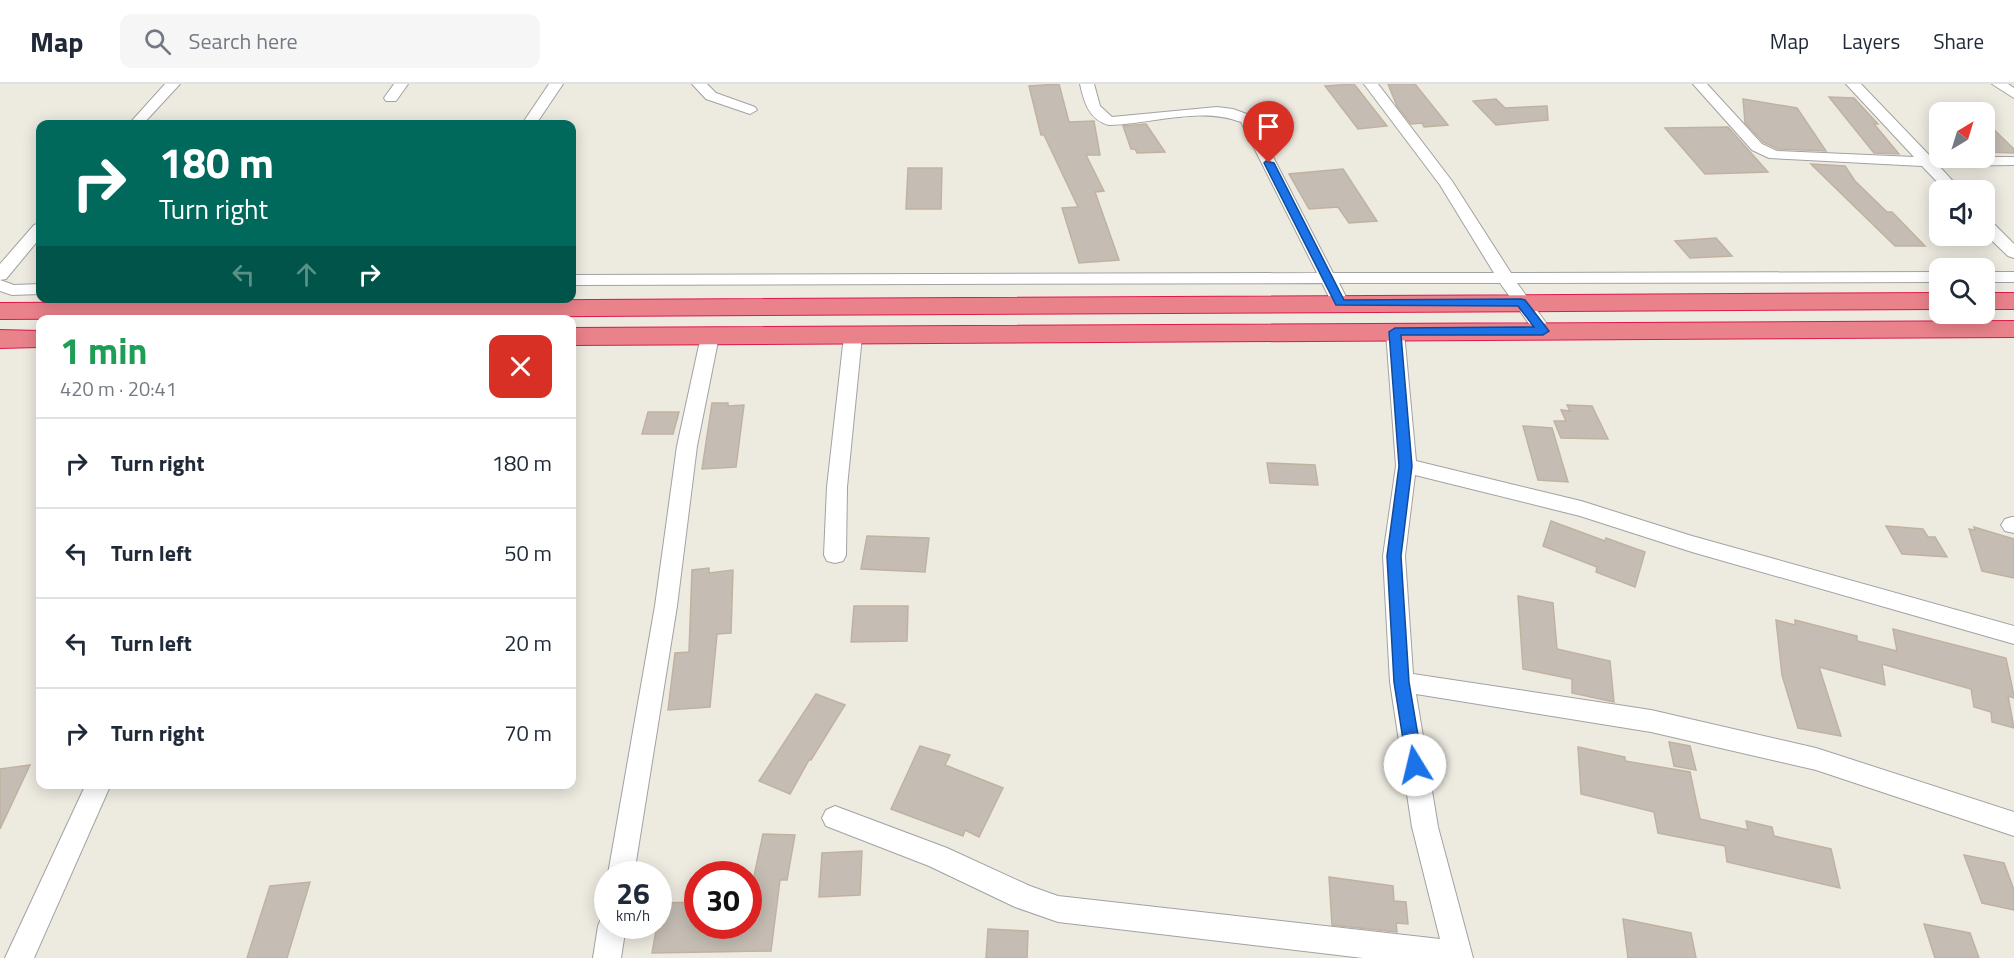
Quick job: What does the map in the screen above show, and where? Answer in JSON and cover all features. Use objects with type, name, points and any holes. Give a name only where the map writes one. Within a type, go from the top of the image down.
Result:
[{"type":"highway","points":[[0,311],[1141,307],[1340,303],[1929,301]]},
{"type":"highway","points":[[1995,301],[2014,301]]},
{"type":"highway","points":[[576,337],[2014,329]]},
{"type":"highway","points":[[0,339],[36,339]]},
{"type":"street","points":[[140,120],[173,84]]},
{"type":"street","points":[[391,98],[401,84]]},
{"type":"street","points":[[532,120],[556,84]]},
{"type":"street","points":[[699,84],[711,96],[750,110]]},
{"type":"street","points":[[1087,84],[1097,115],[1109,121],[1212,113],[1238,115],[1246,119],[1340,303]]},
{"type":"street","points":[[1371,84],[1447,184],[1521,303],[1543,331]]},
{"type":"street","points":[[1700,84],[1757,147],[1768,153],[1790,157],[1926,162],[2014,161]]},
{"type":"street","points":[[1853,84],[1943,180]]},
{"type":"street","points":[[1999,84],[2014,94]]},
{"type":"street","points":[[0,275],[36,233]]},
{"type":"street","points":[[1995,234],[2014,253]]},
{"type":"street","points":[[576,280],[1929,277]]},
{"type":"street","points":[[1995,277],[2014,277]]},
{"type":"street","points":[[0,285],[12,290],[36,289]]},
{"type":"street","points":[[835,818],[938,857],[1025,898],[1058,909],[1459,956],[1425,827],[1401,682],[1394,556],[1406,466],[1395,332]]},
{"type":"street","points":[[623,861],[666,606],[687,446],[710,336]]},
{"type":"street","points":[[835,555],[837,487],[853,336]]},
{"type":"street","points":[[1406,466],[1581,509],[1714,550],[2014,635]]},
{"type":"street","points":[[1401,682],[1651,721],[1816,759],[2014,824]]},
{"type":"street","points":[[18,958],[97,789]]},
{"type":"street","points":[[607,958],[610,939]]},
{"type":"building","points":[[1059,84],[1069,122],[1094,121],[1100,155],[1086,155],[1104,191],[1095,192],[1119,260],[1079,263],[1062,208],[1078,207],[1044,135],[1041,135],[1029,86]]},
{"type":"building","points":[[1354,84],[1387,126],[1358,129],[1325,86]]},
{"type":"building","points":[[1388,84],[1415,84],[1448,125],[1424,127],[1422,123],[1411,124],[1397,106]]},
{"type":"building","points":[[1829,97],[1854,98],[1878,124],[1874,124],[1899,154],[1874,153]]},
{"type":"building","points":[[1496,99],[1505,108],[1547,106],[1548,120],[1496,125],[1473,101]]},
{"type":"building","points":[[1743,99],[1797,108],[1826,151],[1778,149],[1763,142],[1745,123]]},
{"type":"building","points":[[1146,124],[1165,152],[1137,153],[1135,149],[1131,149],[1123,126]]},
{"type":"building","points":[[1728,127],[1768,172],[1705,174],[1665,128]]},
{"type":"building","points":[[1995,131],[2014,149],[2014,153],[1995,152]]},
{"type":"building","points":[[1811,164],[1845,166],[1855,181],[1887,212],[1892,212],[1925,246],[1895,246]]},
{"type":"building","points":[[908,168],[942,168],[941,209],[906,209]]},
{"type":"building","points":[[1343,169],[1377,221],[1349,223],[1338,207],[1309,209],[1289,174]]},
{"type":"building","points":[[1716,238],[1732,256],[1690,258],[1675,241]]},
{"type":"building","points":[[712,403],[728,403],[728,406],[744,405],[736,467],[702,469]]},
{"type":"building","points":[[1567,405],[1592,406],[1608,439],[1561,438],[1554,421],[1566,421],[1561,410],[1570,411]]},
{"type":"building","points":[[648,412],[679,412],[673,434],[642,434]]},
{"type":"building","points":[[1523,426],[1552,428],[1568,482],[1538,480]]},
{"type":"building","points":[[1267,463],[1315,465],[1318,485],[1270,483]]},
{"type":"building","points":[[1551,521],[1605,541],[1606,538],[1645,552],[1635,587],[1596,572],[1597,567],[1543,546]]},
{"type":"building","points":[[1886,526],[1923,529],[1928,537],[1935,537],[1947,557],[1902,554]]},
{"type":"building","points":[[1974,527],[2014,539],[2014,578],[1982,571],[1969,529],[1975,530]]},
{"type":"building","points":[[867,536],[929,538],[925,572],[861,569]]},
{"type":"building","points":[[709,568],[709,573],[733,570],[731,633],[717,634],[710,707],[668,710],[675,653],[689,652],[692,570]]},
{"type":"building","points":[[1518,596],[1553,603],[1557,649],[1610,661],[1614,702],[1572,693],[1572,679],[1523,669]]},
{"type":"building","points":[[854,606],[908,606],[907,641],[851,642]]},
{"type":"building","points":[[1776,620],[1795,625],[1795,620],[1857,636],[1857,641],[1897,651],[1893,629],[2006,658],[2014,696],[2014,698],[2008,696],[2014,728],[1992,722],[1991,712],[1974,707],[1971,689],[1882,664],[1885,685],[1819,667],[1841,736],[1798,728],[1782,675]]},
{"type":"building","points":[[816,694],[845,705],[790,794],[759,781]]},
{"type":"building","points":[[1669,742],[1690,746],[1696,770],[1674,766]]},
{"type":"building","points":[[920,746],[950,755],[945,765],[1003,788],[979,837],[965,830],[963,836],[891,809]]},
{"type":"building","points":[[1578,747],[1625,757],[1625,761],[1690,772],[1700,819],[1748,830],[1746,821],[1772,827],[1774,836],[1831,849],[1840,888],[1727,862],[1725,846],[1658,833],[1654,812],[1581,794]]},
{"type":"building","points":[[30,765],[0,829],[0,769]]},
{"type":"building","points":[[763,834],[795,835],[787,880],[780,880],[771,951],[652,953],[655,939],[672,939],[672,903],[684,902],[684,939],[762,939],[762,861],[757,861]]},
{"type":"building","points":[[862,851],[860,895],[819,897],[822,853]]},
{"type":"building","points":[[1964,855],[2004,863],[2014,890],[2014,910],[1982,903]]},
{"type":"building","points":[[1329,877],[1393,886],[1394,901],[1406,902],[1408,924],[1396,923],[1397,932],[1332,925]]},
{"type":"building","points":[[310,882],[287,958],[247,958],[270,886]]},
{"type":"building","points":[[1623,919],[1691,933],[1696,958],[1628,958]]},
{"type":"building","points":[[1924,924],[1970,933],[1979,958],[1935,958]]},
{"type":"building","points":[[988,929],[1028,931],[1027,958],[986,958]]},
{"type":"route","points":[[1269,163],[1340,303],[1521,303],[1543,331],[1395,332],[1406,466],[1394,556],[1401,682],[1415,765]]}]
